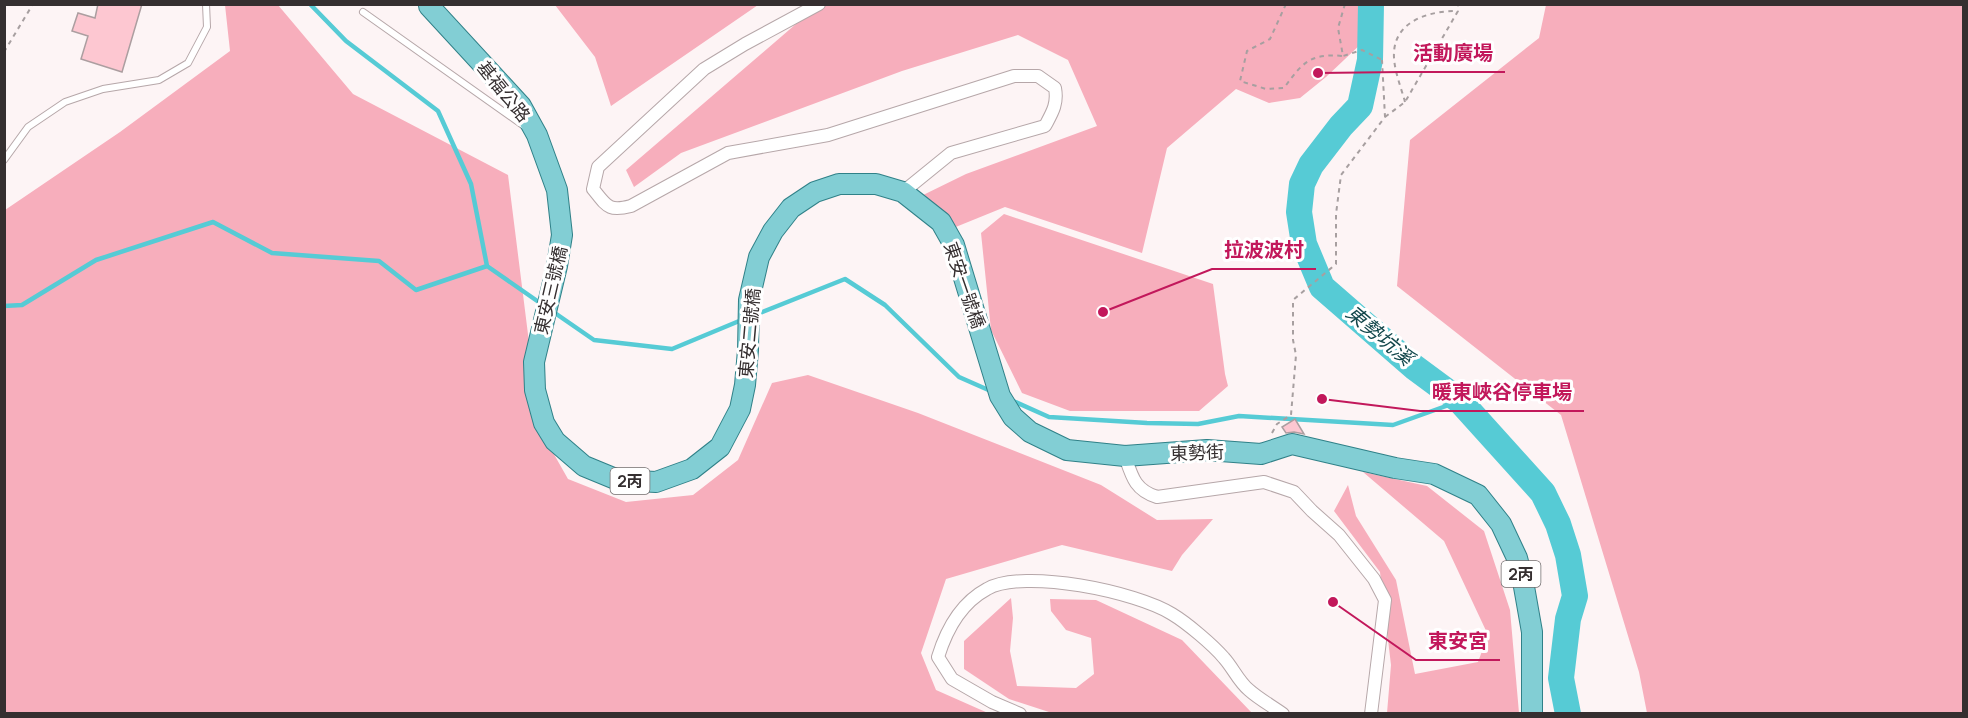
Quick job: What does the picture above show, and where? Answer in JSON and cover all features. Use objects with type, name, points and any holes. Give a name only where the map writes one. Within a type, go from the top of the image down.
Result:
[{"type":"main road","name":"基福公路","points":[[429,6],[521,106],[537,135],[557,190]]},
{"type":"main road","name":"東安二號橋","points":[[740,410],[748,350],[748,300],[759,257],[773,231],[791,207],[815,192],[839,184],[876,184],[903,192]]},
{"type":"main road","name":"東安三號橋","points":[[557,190],[562,235],[534,362],[535,390],[544,423],[555,441],[584,466],[618,480],[657,482],[692,469],[720,447],[740,410]]},
{"type":"main road","name":"東安一號橋","points":[[903,192],[941,222],[954,245],[1000,396],[1013,417],[1030,432],[1067,450],[1125,456]]},
{"type":"main road","name":"東勢街","points":[[1125,456],[1207,450],[1261,454],[1292,444],[1395,468],[1434,474],[1478,495],[1501,524],[1517,558],[1523,581],[1532,632],[1532,714]]},
{"type":"street","points":[[819,4],[704,69],[598,167],[593,189],[607,207],[617,210],[631,206],[728,153],[828,135],[1014,76],[1038,76],[1055,88],[1057,98],[1055,108],[1045,126],[951,153],[903,192]]},
{"type":"street","name":"東勢街","points":[[1125,456],[1132,478],[1144,493],[1157,497],[1264,482],[1294,492],[1312,512],[1339,535],[1374,579],[1385,600],[1371,714]]},
{"type":"street","points":[[1020,714],[992,702],[952,679],[938,657],[944,637],[968,603],[988,588],[1010,582],[1029,581],[1084,585],[1125,594],[1171,613],[1223,656],[1248,689],[1283,714]]},
{"type":"lane","points":[[4,160],[28,127],[65,102],[103,89],[159,80],[188,63],[207,27],[206,4]]},
{"type":"lane","points":[[363,12],[537,135]]},
{"type":"path","points":[[4,52],[33,4]]},
{"type":"path","points":[[1286,4],[1270,39],[1247,51],[1240,81],[1266,89],[1284,88],[1301,65],[1328,55],[1343,56],[1362,50],[1382,60],[1385,117]]},
{"type":"path","points":[[1343,56],[1338,28],[1345,4]]},
{"type":"path","points":[[1261,454],[1277,424],[1291,415],[1296,355],[1293,340],[1293,300],[1336,264],[1336,214],[1341,175],[1385,117],[1405,102],[1458,11],[1458,4]]},
{"type":"path","points":[[1405,102],[1394,53],[1397,37],[1419,17],[1437,11],[1458,11]]},
{"type":"shaded area","points":[[225,5],[278,5],[353,94],[508,175],[535,390],[547,442],[568,479],[626,502],[693,495],[738,460],[772,383],[808,375],[918,413],[1101,485],[1157,520],[1213,519],[1182,555],[1172,571],[1062,545],[946,579],[921,653],[936,690],[988,713],[5,714],[5,210],[120,132],[230,51]]},
{"type":"shaded area","points":[[555,5],[758,5],[611,106],[595,57]]},
{"type":"shaded area","points":[[818,5],[1364,5],[1363,42],[1300,98],[1269,103],[1236,89],[1167,148],[1142,253],[1005,207],[936,235],[917,198],[966,174],[1097,126],[1068,60],[1018,35],[902,71],[681,153],[634,187],[626,170]]},
{"type":"shaded area","points":[[1546,5],[1963,5],[1963,713],[1647,713],[1639,672],[1561,415],[1397,286],[1410,140],[1539,38]]},
{"type":"shaded area","points":[[1004,214],[1213,284],[1228,386],[1199,411],[1070,411],[1022,393],[991,330],[981,233]]},
{"type":"shaded area","points":[[1363,472],[1427,486],[1484,531],[1510,610],[1519,713],[1387,713],[1391,665],[1380,572],[1334,511],[1348,485],[1356,516],[1396,580],[1415,674],[1478,662],[1488,635],[1444,541]]},
{"type":"shaded area","points":[[1011,598],[1013,618],[1010,651],[1017,686],[1076,688],[1094,674],[1091,638],[1066,630],[1051,611],[1050,599],[1096,600],[1182,640],[1252,713],[1052,713],[1009,699],[964,669],[964,641]]},
{"type":"building","points":[[98,4],[142,4],[122,72],[81,59],[88,36],[72,31],[78,13],[95,18]]},
{"type":"building","points":[[1295,419],[1304,434],[1286,433],[1282,427]]},
{"type":"waterway","points":[[310,4],[346,41],[438,111],[471,184],[487,266]]},
{"type":"waterway","name":"東勢坑溪","points":[[1371,4],[1370,60],[1360,106],[1341,126],[1311,165],[1302,184],[1299,212],[1304,244],[1322,287],[1414,367],[1460,401],[1543,493],[1558,524],[1568,555],[1575,596],[1568,619],[1561,678],[1568,714]]},
{"type":"waterway","points":[[4,306],[22,305],[96,260],[213,222],[272,253],[379,261],[416,290],[487,266],[543,305]]},
{"type":"waterway","points":[[755,315],[845,279],[885,305],[959,377],[993,392]]},
{"type":"waterway","points":[[552,311],[594,340],[672,349],[744,319]]},
{"type":"waterway","points":[[1011,400],[1049,417],[1198,424],[1239,416],[1393,425],[1460,401]]},
{"type":"place","name":"活動廣場","points":[[1318,73]]},
{"type":"place","name":"拉波波村","points":[[1103,312]]},
{"type":"place","name":"暖東峽谷停車場","points":[[1322,399]]},
{"type":"place","name":"東安宮","points":[[1333,602]]}]
